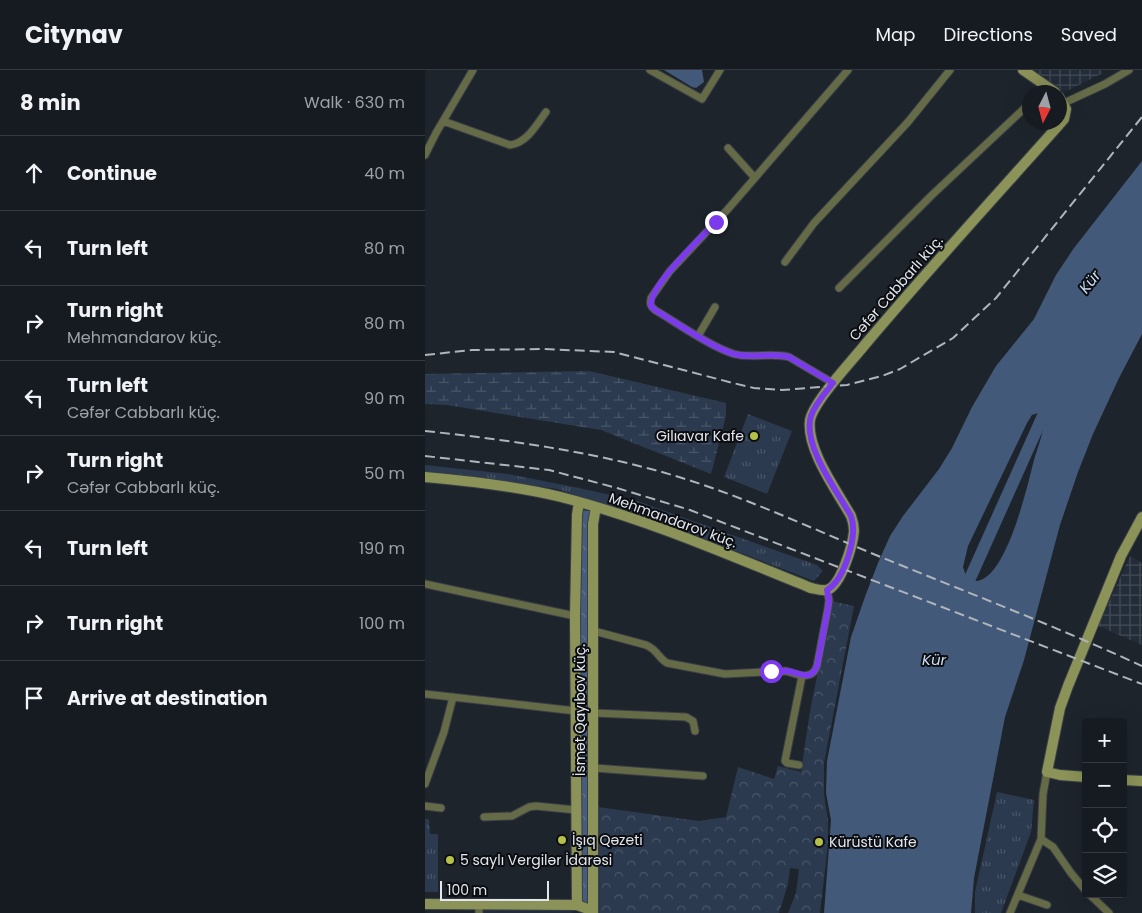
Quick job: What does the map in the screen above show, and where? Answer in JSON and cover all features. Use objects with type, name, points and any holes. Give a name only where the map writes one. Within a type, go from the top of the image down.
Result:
[{"type":"street","points":[[425,155],[473,70]]},
{"type":"street","points":[[650,70],[702,99],[720,70]]},
{"type":"street","points":[[833,383],[789,357],[781,355],[745,356],[725,350],[655,310],[651,306],[651,298],[670,271],[755,178],[848,70]]},
{"type":"street","points":[[785,262],[814,223],[908,122],[950,70]]},
{"type":"street","points":[[1023,70],[1041,85]]},
{"type":"street","points":[[1067,98],[1105,84],[1129,70]]},
{"type":"street","points":[[839,288],[1022,111]]},
{"type":"street","points":[[443,121],[510,145],[517,144],[523,140],[546,112]]},
{"type":"street","name":"Cəfər Cabbarlı küç.","points":[[827,590],[837,581],[847,558],[854,531],[851,516],[817,454],[810,429],[812,414],[833,383],[917,282],[1055,130]]},
{"type":"street","points":[[728,148],[755,178]]},
{"type":"street","points":[[698,336],[715,307]]},
{"type":"street","name":"Mehmandarov küç.","points":[[425,477],[504,486],[546,493],[579,502],[711,547],[811,588],[827,590]]},
{"type":"street","name":"İsmət Qayıbov küç.","points":[[577,906],[575,616],[577,515],[579,502]]},
{"type":"street","name":"İsmət Qayıbov küç.","points":[[593,912],[593,524],[596,507]]},
{"type":"street","points":[[1010,913],[1041,839],[1043,794],[1056,725],[1068,686],[1121,556],[1142,516]]},
{"type":"street","points":[[425,584],[575,616]]},
{"type":"street","points":[[594,631],[654,648],[662,661],[667,663],[725,674],[786,671],[803,676],[810,675],[817,666],[828,608],[827,590]]},
{"type":"street","points":[[799,765],[785,761],[803,676]]},
{"type":"street","points":[[425,694],[576,716],[686,717],[693,721],[695,731]]},
{"type":"street","points":[[425,784],[444,732],[453,697]]},
{"type":"street","points":[[594,768],[703,776]]},
{"type":"street","points":[[1047,772],[1082,777]]},
{"type":"street","points":[[1127,780],[1142,781]]},
{"type":"street","points":[[425,806],[441,808]]},
{"type":"street","points":[[484,817],[512,816],[529,807],[536,806],[576,810]]},
{"type":"street","points":[[1041,839],[1053,847],[1082,886]]},
{"type":"street","points":[[1018,895],[1047,905]]},
{"type":"street","points":[[1093,898],[1109,913]]},
{"type":"street","points":[[425,904],[479,909],[577,906],[593,912]]},
{"type":"shaded area","points":[[1032,70],[1100,70],[1103,73],[1067,91],[1067,85],[1052,85]]},
{"type":"shaded area","points":[[1130,556],[1142,563],[1142,645],[1098,626]]},
{"type":"shaded area","points":[[483,910],[572,910],[572,913],[483,913]]},
{"type":"green space","points":[[589,371],[726,403],[726,416],[711,474],[601,430],[447,405],[425,404],[425,374]]},
{"type":"green space","points":[[748,414],[792,431],[767,494],[724,477]]},
{"type":"green space","points":[[425,465],[508,474],[637,501],[817,565],[823,571],[814,581],[661,522],[557,489],[484,478],[425,472]]},
{"type":"green space","points":[[581,510],[590,511],[588,716],[581,716]]},
{"type":"green space","points":[[832,601],[854,606],[824,763],[824,794],[828,821],[828,844],[820,913],[788,913],[796,893],[799,869],[790,868],[788,884],[779,913],[597,913],[598,807],[699,821],[726,817],[738,767],[774,779],[778,766],[801,772],[810,711]]},
{"type":"green space","points":[[581,731],[588,731],[590,904],[581,901]]},
{"type":"green space","points":[[997,792],[1034,800],[1031,832],[1001,913],[975,913],[975,892]]},
{"type":"green space","points":[[425,819],[429,819],[430,834],[438,834],[438,892],[425,892]]},
{"type":"water","points":[[664,70],[702,70],[704,82],[696,88],[692,87]]},
{"type":"water","name":"Kür","points":[[1142,161],[1142,334],[1093,434],[1060,525],[1024,660],[1005,717],[974,878],[971,913],[824,913],[831,820],[826,793],[827,761],[851,637],[866,594],[890,536],[939,469],[996,366],[1034,319],[1056,275],[1074,248]],"holes":[[[1042,413],[1044,416],[1042,432],[1020,513],[1012,535],[992,572],[980,580],[967,579],[963,567],[968,546],[1027,423],[1032,415]]]},
{"type":"waterway","name":"Kür","points":[[963,594],[1050,400]]},
{"type":"railway","points":[[425,355],[472,350],[542,349],[614,352],[754,388],[782,390],[847,385],[882,376],[900,369],[953,338],[996,298],[1142,117]]},
{"type":"railway","points":[[425,431],[509,441],[592,455],[647,468],[705,485],[761,506],[1142,666]]},
{"type":"railway","points":[[425,456],[549,470],[690,510],[1142,684]]},
{"type":"place","name":"Gilıavar Kafe","points":[[754,436]]},
{"type":"place","name":"İşıq Qəzeti","points":[[562,840]]},
{"type":"place","name":"Kürüstü Kafe","points":[[819,842]]},
{"type":"place","name":"5 saylı Vergilər İdarəsi","points":[[450,860]]},
{"type":"route","points":[[716,222],[670,271],[651,298],[651,306],[698,336],[725,350],[745,356],[781,355],[789,357],[833,383],[812,414],[810,420],[811,438],[825,471],[854,524],[847,558],[837,581],[827,590],[828,608],[817,666],[814,672],[803,676],[786,671],[771,671]]}]
